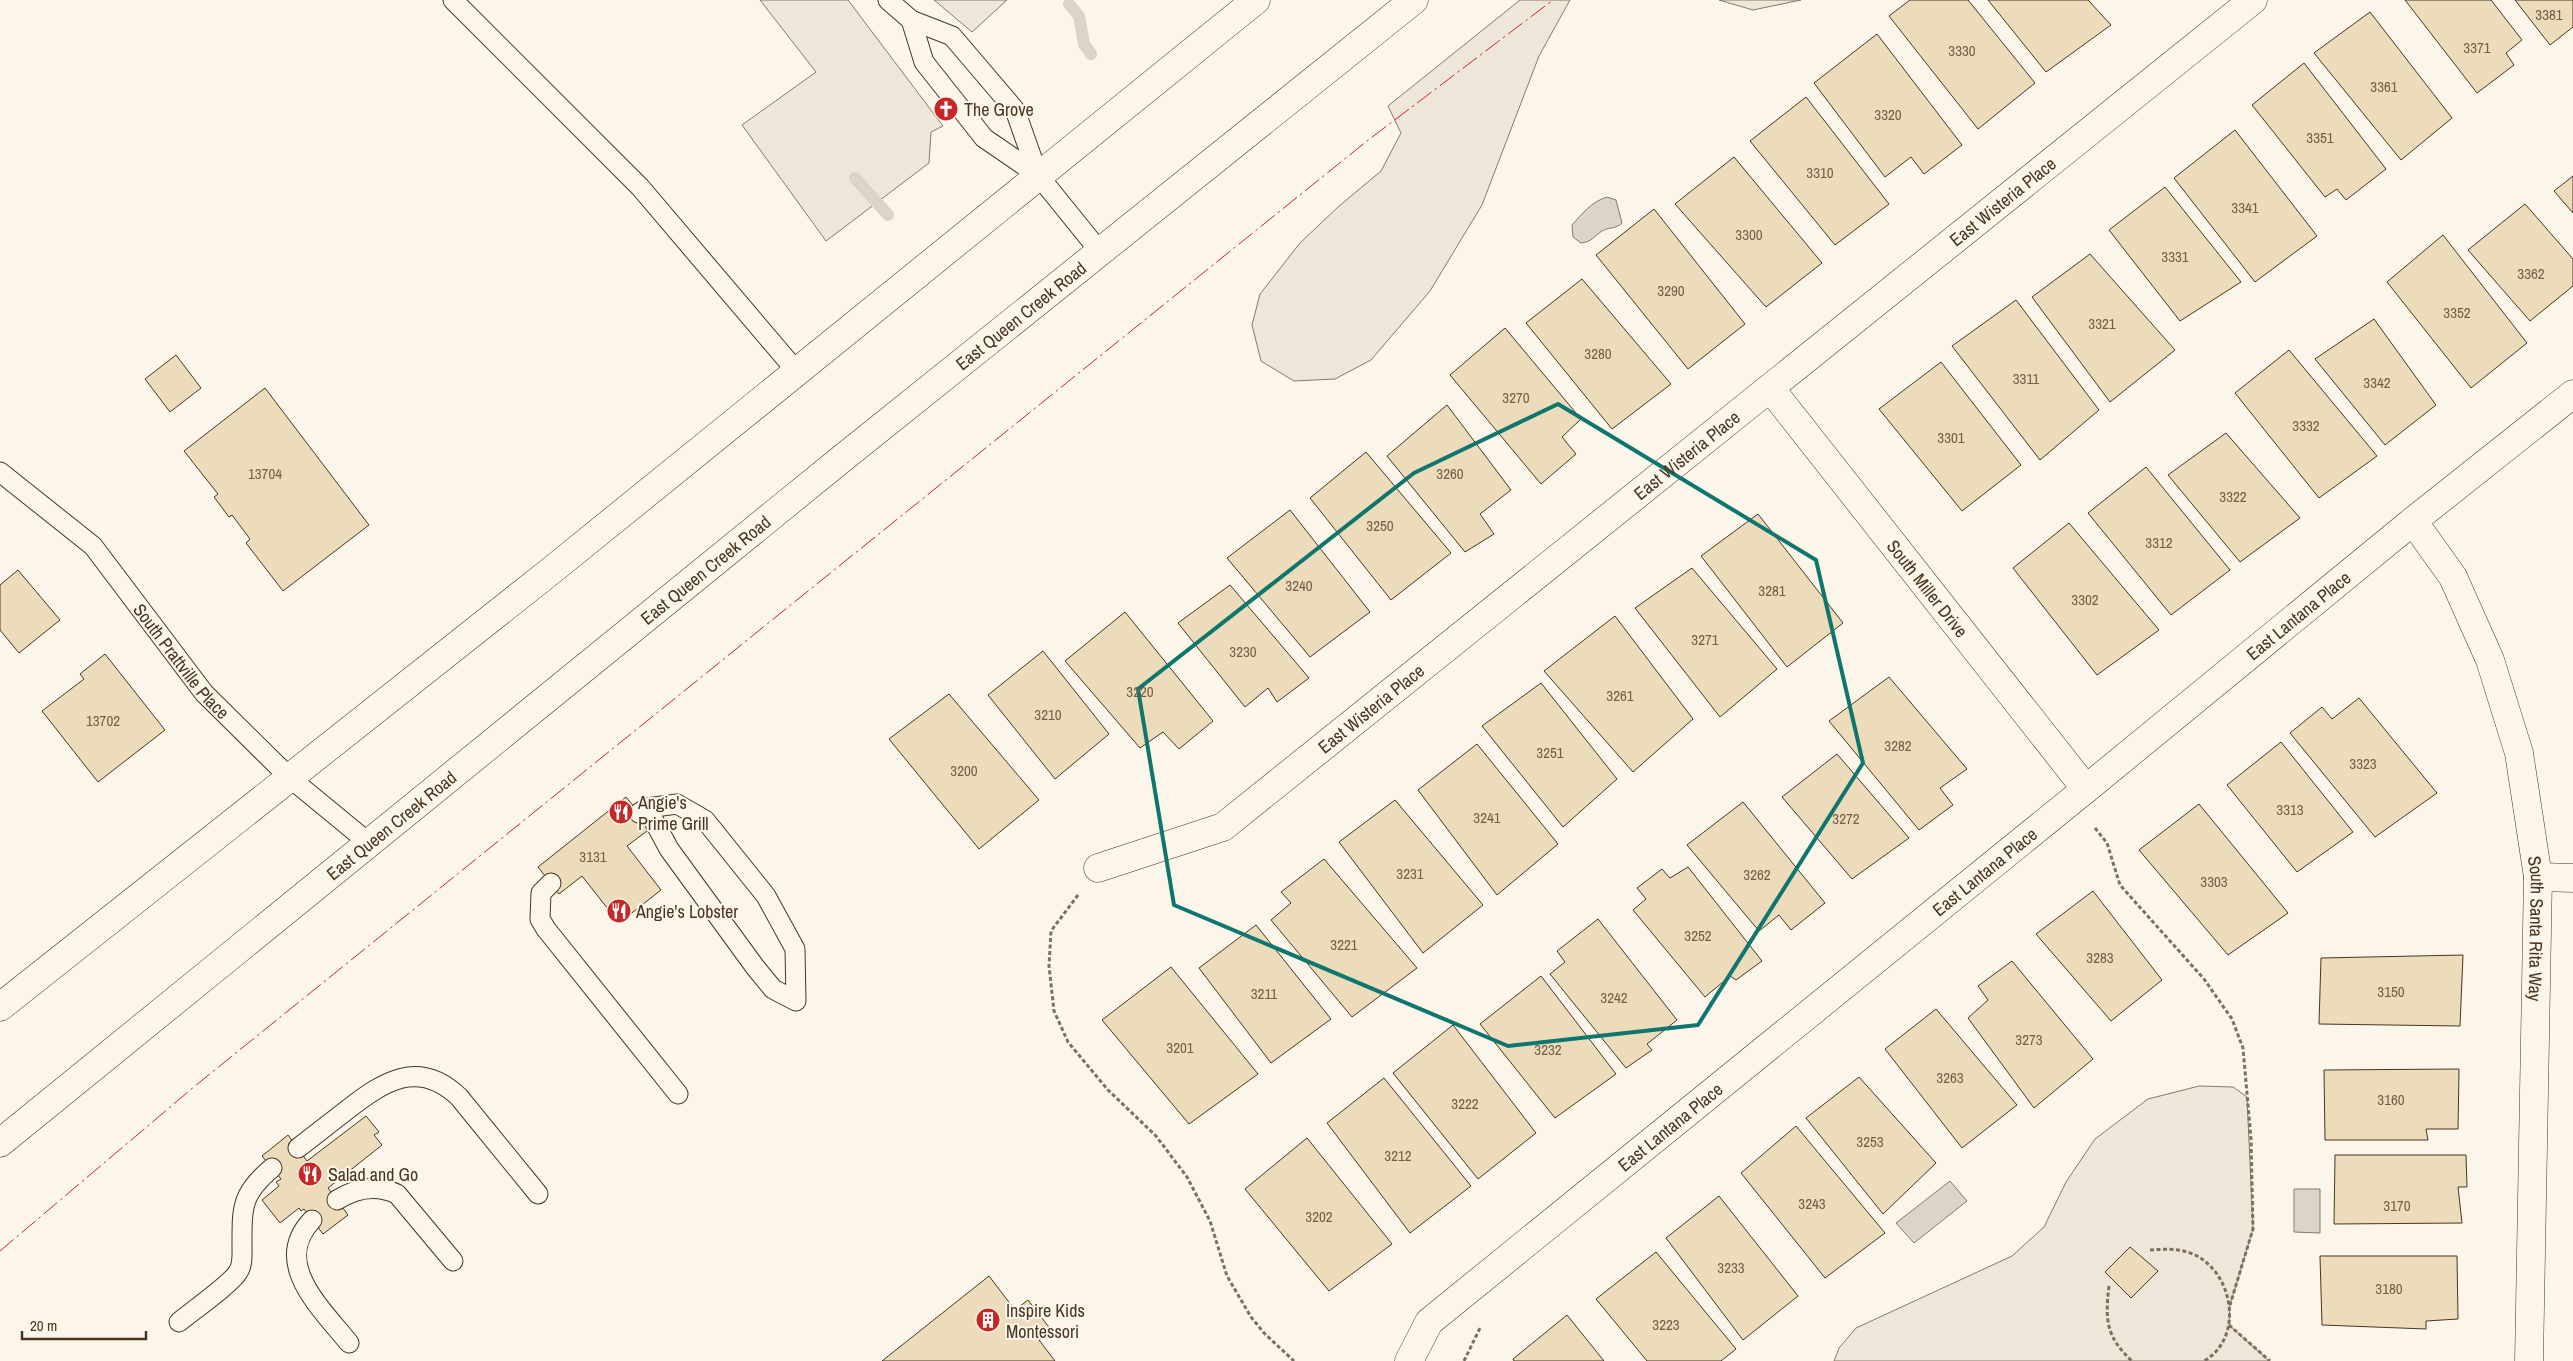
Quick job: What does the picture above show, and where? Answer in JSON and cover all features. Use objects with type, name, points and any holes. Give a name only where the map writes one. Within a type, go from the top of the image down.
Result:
[{"type":"street","points":[[0,1007],[798,372],[1038,175],[1256,0]]},
{"type":"street","name":"East Queen Creek Road","points":[[0,1143],[839,461],[1101,253],[1414,0]]},
{"type":"street","name":"East Wisteria Place","points":[[1098,868],[1223,828],[2253,0]]},
{"type":"street","name":"South Miller Drive","points":[[1770,388],[2079,795]]},
{"type":"street","name":"East Lantana Place","points":[[1409,1361],[1430,1322],[2412,522],[2573,394]]},
{"type":"street","name":"South Santa Rita Way","points":[[2412,522],[2453,577],[2490,660],[2519,753],[2538,877],[2530,1361]]},
{"type":"street","points":[[2538,877],[2573,878]]},
{"type":"lane","points":[[453,0],[640,187],[798,372]]},
{"type":"lane","points":[[888,0],[911,20],[952,36],[1015,110],[1038,175]]},
{"type":"lane","points":[[911,20],[924,62],[984,138],[1038,175],[1101,253]]},
{"type":"lane","name":"South Prattville Place","points":[[0,472],[93,546],[204,693],[290,778],[370,843]]},
{"type":"lane","points":[[678,804],[705,820],[766,896],[795,949],[796,1001],[773,989],[669,849],[643,810],[678,804]]},
{"type":"lane","points":[[551,883],[541,893],[540,919],[546,929],[678,1094]]},
{"type":"lane","points":[[298,1148],[381,1084],[397,1078],[432,1080],[447,1086],[459,1096],[538,1194]]},
{"type":"lane","points":[[179,1322],[238,1273],[242,1261],[244,1204],[249,1191],[256,1182],[272,1168]]},
{"type":"lane","points":[[337,1200],[347,1193],[372,1188],[387,1189],[397,1194],[453,1261]]},
{"type":"lane","points":[[312,1220],[302,1230],[298,1240],[295,1253],[297,1269],[315,1301],[349,1342]]},
{"type":"path","points":[[2079,795],[2107,843],[2120,885],[2204,979],[2232,1019],[2242,1048],[2251,1139],[2253,1229],[2230,1305],[2229,1325],[2221,1343],[2204,1361]]},
{"type":"path","points":[[1098,868],[1051,931],[1049,966],[1054,1010],[1068,1042],[1108,1090],[1156,1136],[1187,1177],[1210,1221],[1227,1276],[1250,1317],[1294,1361]]},
{"type":"path","points":[[2150,1250],[2176,1249],[2196,1255],[2213,1267],[2225,1285],[2230,1305]]},
{"type":"path","points":[[2109,1286],[2106,1312],[2109,1331],[2119,1349],[2132,1361]]},
{"type":"path","points":[[2229,1325],[2270,1361]]},
{"type":"highlighted area","points":[[1558,404],[1816,560],[1863,763],[1698,1025],[1508,1046],[1174,905],[1138,689],[1414,473]]},
{"type":"shaded area","points":[[760,0],[848,0],[943,126],[931,132],[929,163],[826,241],[742,125],[816,72]]},
{"type":"shaded area","points":[[934,0],[1007,0],[972,32]]},
{"type":"shaded area","points":[[1520,0],[1570,0],[1539,56],[1482,205],[1430,291],[1371,360],[1335,379],[1294,381],[1261,361],[1252,325],[1260,294],[1300,243],[1338,207],[1381,171],[1401,133],[1388,106]]},
{"type":"shaded area","points":[[1719,0],[1801,0],[1753,10]]},
{"type":"shaded area","points":[[1607,197],[1616,200],[1622,223],[1602,231],[1590,240],[1581,243],[1573,237],[1572,225],[1592,205]]},
{"type":"shaded area","points":[[2199,1086],[2233,1087],[2247,1097],[2253,1229],[2230,1305],[2229,1325],[2269,1361],[1834,1361],[1839,1348],[1856,1328],[2012,1256],[2044,1227],[2066,1182],[2095,1139],[2148,1099]]},
{"type":"shaded area","points":[[1950,1181],[1967,1201],[1914,1243],[1896,1223]]},
{"type":"shaded area","points":[[2294,1189],[2320,1189],[2320,1233],[2294,1232]]},
{"type":"building","points":[[1910,0],[1968,0],[2035,83],[1978,129],[1889,16]]},
{"type":"building","points":[[1988,0],[2088,0],[2111,25],[2046,72]]},
{"type":"building","points":[[2405,0],[2491,0],[2522,40],[2506,53],[2514,65],[2477,93]]},
{"type":"building","points":[[2515,0],[2573,0],[2573,27],[2550,45]]},
{"type":"building","points":[[2370,12],[2452,118],[2401,160],[2314,53]]},
{"type":"building","points":[[1877,34],[1962,145],[1924,174],[1911,157],[1885,177],[1814,83]]},
{"type":"building","points":[[2304,63],[2386,169],[2346,200],[2337,189],[2325,197],[2252,105]]},
{"type":"building","points":[[1806,97],[1889,204],[1835,245],[1750,141]]},
{"type":"building","points":[[2235,130],[2317,236],[2255,282],[2174,178]]},
{"type":"building","points":[[1734,157],[1822,263],[1766,307],[1675,204]]},
{"type":"building","points":[[2573,176],[2573,213],[2554,191]]},
{"type":"building","points":[[2165,187],[2241,282],[2180,321],[2109,230]]},
{"type":"building","points":[[2525,204],[2573,259],[2573,286],[2530,321],[2468,250]]},
{"type":"building","points":[[1654,209],[1745,324],[1688,369],[1596,255]]},
{"type":"building","points":[[2443,235],[2527,343],[2471,388],[2387,282]]},
{"type":"building","points":[[2090,254],[2175,350],[2110,402],[2032,297]]},
{"type":"building","points":[[1582,279],[1671,384],[1612,429],[1526,323]]},
{"type":"building","points":[[2016,300],[2099,410],[2040,460],[1952,346]]},
{"type":"building","points":[[2374,319],[2436,405],[2385,445],[2315,359]]},
{"type":"building","points":[[1505,328],[1581,419],[1562,437],[1576,454],[1541,484],[1450,375]]},
{"type":"building","points":[[2289,350],[2377,456],[2319,498],[2235,393]]},
{"type":"building","points":[[176,355],[201,388],[170,412],[145,379]]},
{"type":"building","points":[[1941,362],[2021,465],[1962,511],[1879,409]]},
{"type":"building","points":[[265,388],[369,525],[283,591],[246,543],[250,539],[232,515],[229,517],[214,497],[218,494],[184,451]]},
{"type":"building","points":[[1447,405],[1511,490],[1480,514],[1494,534],[1465,552],[1387,456]]},
{"type":"building","points":[[2226,433],[2300,518],[2240,562],[2168,475]]},
{"type":"building","points":[[1366,452],[1451,553],[1391,600],[1310,498]]},
{"type":"building","points":[[2146,467],[2230,570],[2171,615],[2088,513]]},
{"type":"building","points":[[1290,510],[1370,612],[1310,657],[1227,558]]},
{"type":"building","points":[[1758,514],[1843,623],[1787,667],[1701,556]]},
{"type":"building","points":[[2069,523],[2159,630],[2097,675],[2013,568]]},
{"type":"building","points":[[1692,568],[1777,669],[1720,717],[1635,608]]},
{"type":"building","points":[[18,570],[60,620],[19,653],[0,630],[0,585]]},
{"type":"building","points":[[1230,585],[1309,678],[1277,702],[1268,688],[1245,707],[1178,623]]},
{"type":"building","points":[[1125,612],[1213,721],[1179,749],[1163,732],[1140,748],[1065,661]]},
{"type":"building","points":[[1615,616],[1693,719],[1633,772],[1544,671]]},
{"type":"building","points":[[1043,651],[1109,734],[1055,779],[988,695]]},
{"type":"building","points":[[105,654],[165,730],[98,782],[42,711],[84,679],[80,674]]},
{"type":"building","points":[[1889,677],[1967,769],[1940,788],[1953,805],[1919,830],[1829,721]]},
{"type":"building","points":[[1541,683],[1617,779],[1563,827],[1482,726]]},
{"type":"building","points":[[949,694],[1039,800],[979,849],[889,739]]},
{"type":"building","points":[[2359,698],[2437,793],[2375,837],[2290,733],[2322,707],[2332,719]]},
{"type":"building","points":[[2281,742],[2353,832],[2297,872],[2227,785]]},
{"type":"building","points":[[1477,744],[1558,844],[1497,895],[1418,790]]},
{"type":"building","points":[[1837,754],[1909,838],[1852,879],[1782,797]]},
{"type":"building","points":[[626,797],[651,828],[627,846],[661,890],[619,923],[582,876],[559,894],[538,867]]},
{"type":"building","points":[[1395,800],[1483,905],[1423,953],[1339,842]]},
{"type":"building","points":[[1743,802],[1825,903],[1791,930],[1779,915],[1759,931],[1687,845]]},
{"type":"building","points":[[2199,804],[2288,913],[2228,955],[2139,850]]},
{"type":"building","points":[[1324,859],[1417,968],[1352,1017],[1271,920],[1291,903],[1281,892]]},
{"type":"building","points":[[1688,867],[1762,961],[1736,980],[1730,976],[1705,997],[1633,910],[1646,899],[1637,888],[1662,869],[1670,878]]},
{"type":"building","points":[[2093,891],[2162,980],[2111,1021],[2036,934]]},
{"type":"building","points":[[1598,919],[1677,1020],[1647,1044],[1652,1050],[1626,1068],[1550,974],[1565,962],[1557,951]]},
{"type":"building","points":[[1256,925],[1331,1019],[1271,1063],[1199,968]]},
{"type":"building","points":[[2463,955],[2460,1026],[2319,1024],[2321,958]]},
{"type":"building","points":[[2012,961],[2093,1059],[2034,1108],[1968,1018],[1988,1000],[1978,986]]},
{"type":"building","points":[[1171,967],[1258,1074],[1189,1124],[1102,1020]]},
{"type":"building","points":[[1541,976],[1616,1074],[1555,1118],[1480,1024]]},
{"type":"building","points":[[1936,1009],[2017,1105],[1962,1148],[1885,1049]]},
{"type":"building","points":[[1453,1025],[1536,1133],[1478,1179],[1393,1073]]},
{"type":"building","points":[[2459,1069],[2458,1129],[2426,1129],[2428,1140],[2325,1140],[2324,1070]]},
{"type":"building","points":[[1859,1077],[1936,1163],[1883,1214],[1806,1118]]},
{"type":"building","points":[[1384,1078],[1471,1186],[1410,1233],[1327,1123]]},
{"type":"building","name":"Salad and Go","points":[[366,1116],[379,1132],[374,1135],[382,1145],[328,1188],[348,1215],[323,1234],[304,1209],[301,1211],[299,1208],[280,1223],[262,1200],[279,1186],[276,1182],[281,1179],[262,1156],[288,1135],[307,1161]]},
{"type":"building","points":[[1796,1126],[1885,1233],[1825,1278],[1741,1173]]},
{"type":"building","points":[[1307,1138],[1392,1244],[1329,1291],[1245,1189]]},
{"type":"building","points":[[2335,1155],[2466,1155],[2467,1187],[2458,1187],[2462,1223],[2334,1224]]},
{"type":"building","points":[[1719,1196],[1798,1296],[1743,1340],[1666,1238]]},
{"type":"building","points":[[2130,1247],[2158,1271],[2131,1298],[2105,1272]]},
{"type":"building","points":[[1656,1252],[1736,1349],[1721,1361],[1647,1361],[1596,1299]]},
{"type":"building","points":[[2320,1256],[2457,1256],[2458,1319],[2426,1321],[2426,1329],[2322,1325]]},
{"type":"building","name":"Inspire Kids Montessori","points":[[989,1276],[1015,1310],[1028,1300],[1052,1331],[1039,1340],[1055,1361],[882,1361]]},
{"type":"building","points":[[1567,1315],[1604,1361],[1514,1361],[1513,1359]]},
{"type":"waterway","points":[[1069,4],[1079,16],[1084,44],[1091,54]]},
{"type":"waterway","points":[[855,178],[888,215]]},
{"type":"power","points":[[0,1251],[195,1086],[777,616],[1367,141],[1553,0]]},
{"type":"place","name":"The Grove","points":[[946,109]]},
{"type":"place","name":"Angie's Prime Grill","points":[[621,812]]},
{"type":"place","name":"Angie's Lobster","points":[[619,911]]},
{"type":"place","name":"Salad and Go","points":[[310,1174]]},
{"type":"place","name":"Inspire Kids Montessori","points":[[988,1320]]}]
